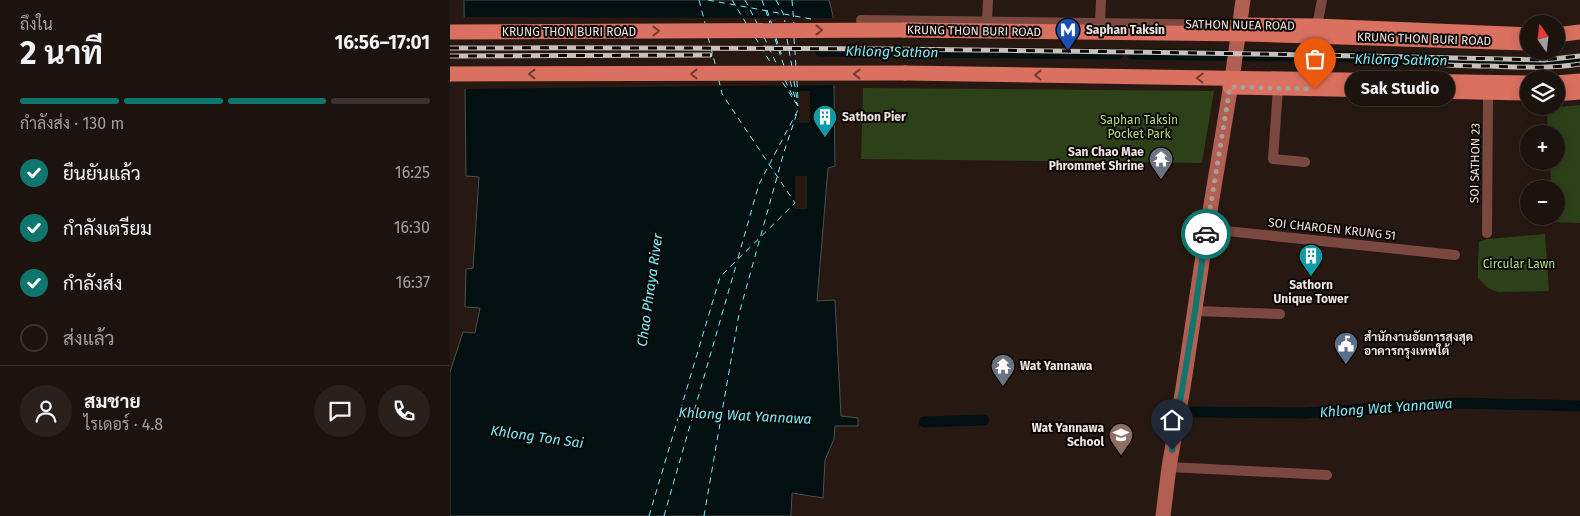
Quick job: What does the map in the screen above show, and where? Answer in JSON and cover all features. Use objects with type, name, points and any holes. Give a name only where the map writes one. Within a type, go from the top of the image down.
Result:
[{"type":"main road","points":[[1163,516],[1169,467],[1243,0]]},
{"type":"main road","name":"SATHON NUEA ROAD","points":[[1240,24],[1520,35]]},
{"type":"main road","name":"KRUNG THON BURI ROAD","points":[[450,32],[904,30],[1248,34],[1520,42]]},
{"type":"main road","points":[[1565,34],[1580,32]]},
{"type":"main road","points":[[1565,43],[1580,43]]},
{"type":"main road","points":[[450,74],[905,73],[1520,83]]},
{"type":"main road","points":[[1232,79],[1278,88],[1520,93]]},
{"type":"main road","points":[[1565,82],[1580,81]]},
{"type":"main road","points":[[1565,93],[1580,92]]},
{"type":"street","points":[[987,22],[988,0]]},
{"type":"street","points":[[1100,24],[1101,0]]},
{"type":"street","points":[[1317,26],[1322,0]]},
{"type":"street","name":"SATHON NUEA ROAD","points":[[861,20],[1240,24]]},
{"type":"street","points":[[1278,88],[1273,159],[1305,162]]},
{"type":"street","name":"SOI SATHON 23","points":[[1487,233],[1488,92]]},
{"type":"street","name":"SOI CHAROEN KRUNG 51","points":[[1207,229],[1455,255]]},
{"type":"street","points":[[1195,311],[1280,314]]},
{"type":"street","points":[[1169,467],[1327,475]]},
{"type":"green space","name":"Saphan Taksin Pocket Park","points":[[863,88],[1214,91],[1202,163],[861,159]]},
{"type":"green space","points":[[1580,105],[1580,223],[1565,222],[1565,180],[1551,180],[1550,170],[1565,170],[1565,125],[1548,125],[1547,115],[1565,115],[1565,106]]},
{"type":"green space","name":"Circular Lawn","points":[[1545,234],[1549,291],[1498,292],[1488,288],[1478,278],[1479,242],[1487,239]]},
{"type":"water","points":[[464,0],[829,0],[833,16],[835,166],[828,168],[817,301],[835,300],[841,416],[858,418],[858,426],[835,426],[834,439],[825,460],[823,498],[792,493],[791,516],[450,516],[450,372],[463,332],[475,333],[480,308],[465,307],[466,269],[473,268],[479,177],[466,176]]},
{"type":"pier","points":[[461,17],[836,18],[836,85],[462,89]]},
{"type":"pier","points":[[799,91],[810,91],[810,123],[799,123]]},
{"type":"pier","points":[[795,176],[807,176],[807,209],[795,209]]},
{"type":"waterway","name":"Khlong Sathon","points":[[820,51],[1118,54]]},
{"type":"waterway","name":"Khlong Sathon","points":[[1132,54],[1356,57],[1550,63],[1580,59]]},
{"type":"waterway","name":"Khlong Wat Yannawa","points":[[1193,412],[1304,413],[1460,403],[1580,406]]},
{"type":"waterway","name":"Khlong Wat Yannawa","points":[[924,422],[984,420]]},
{"type":"ferry route","points":[[699,0],[705,23]]},
{"type":"ferry route","points":[[708,0],[811,19]]},
{"type":"ferry route","points":[[732,0],[746,23]]},
{"type":"ferry route","points":[[745,0],[758,25]]},
{"type":"ferry route","points":[[762,0],[770,23]]},
{"type":"ferry route","points":[[776,0],[783,13],[785,22]]},
{"type":"ferry route","points":[[792,0],[794,25]]},
{"type":"ferry route","points":[[767,10],[772,25]]},
{"type":"ferry route","points":[[708,37],[716,67]]},
{"type":"ferry route","points":[[755,37],[772,65]]},
{"type":"ferry route","points":[[764,37],[778,67]]},
{"type":"ferry route","points":[[776,38],[782,56]]},
{"type":"ferry route","points":[[794,38],[796,67]]},
{"type":"ferry route","points":[[775,39],[784,66]]},
{"type":"ferry route","points":[[787,39],[792,67]]},
{"type":"ferry route","points":[[738,258],[759,184],[799,108],[781,80]]},
{"type":"ferry route","points":[[785,80],[795,101]]},
{"type":"ferry route","points":[[649,516],[720,277],[795,203],[722,94],[719,81]]},
{"type":"ferry route","points":[[790,81],[797,104]]},
{"type":"ferry route","points":[[794,81],[798,106]]},
{"type":"ferry route","points":[[797,81],[798,99]]},
{"type":"ferry route","points":[[704,516],[739,314],[784,152],[797,113]]},
{"type":"ferry route","points":[[664,516],[737,262]]},
{"type":"railway","points":[[450,48],[997,50],[1544,60],[1580,56]]},
{"type":"railway","points":[[450,56],[710,55]]},
{"type":"railway","points":[[1427,63],[1458,66],[1535,67],[1558,67],[1580,64]]},
{"type":"way so far","points":[[1206,234],[1230,87],[1315,89]]},
{"type":"place","name":"Saphan Taksin","points":[[1068,51]]},
{"type":"place","name":"Sak Studio","points":[[1315,89]]},
{"type":"place","name":"Sathon Pier","points":[[825,138]]},
{"type":"place","name":"San Chao Mae Phrommet Shrine","points":[[1161,180]]},
{"type":"place","name":"Sathorn Unique Tower","points":[[1311,277]]},
{"type":"place","name":"สำนักงานอัยการสูงสุด อาคารกรุงเทพใต้","points":[[1346,365]]},
{"type":"place","name":"Wat Yannawa","points":[[1003,387]]},
{"type":"place","name":"Wat Yannawa School","points":[[1121,456]]},
{"type":"route","points":[[1172,450],[1206,234]]},
{"type":"water label","name":"Chao Phraya River","points":[[650,290]]},
{"type":"water label","name":"Khlong Ton Sai","points":[[537,437]]}]
